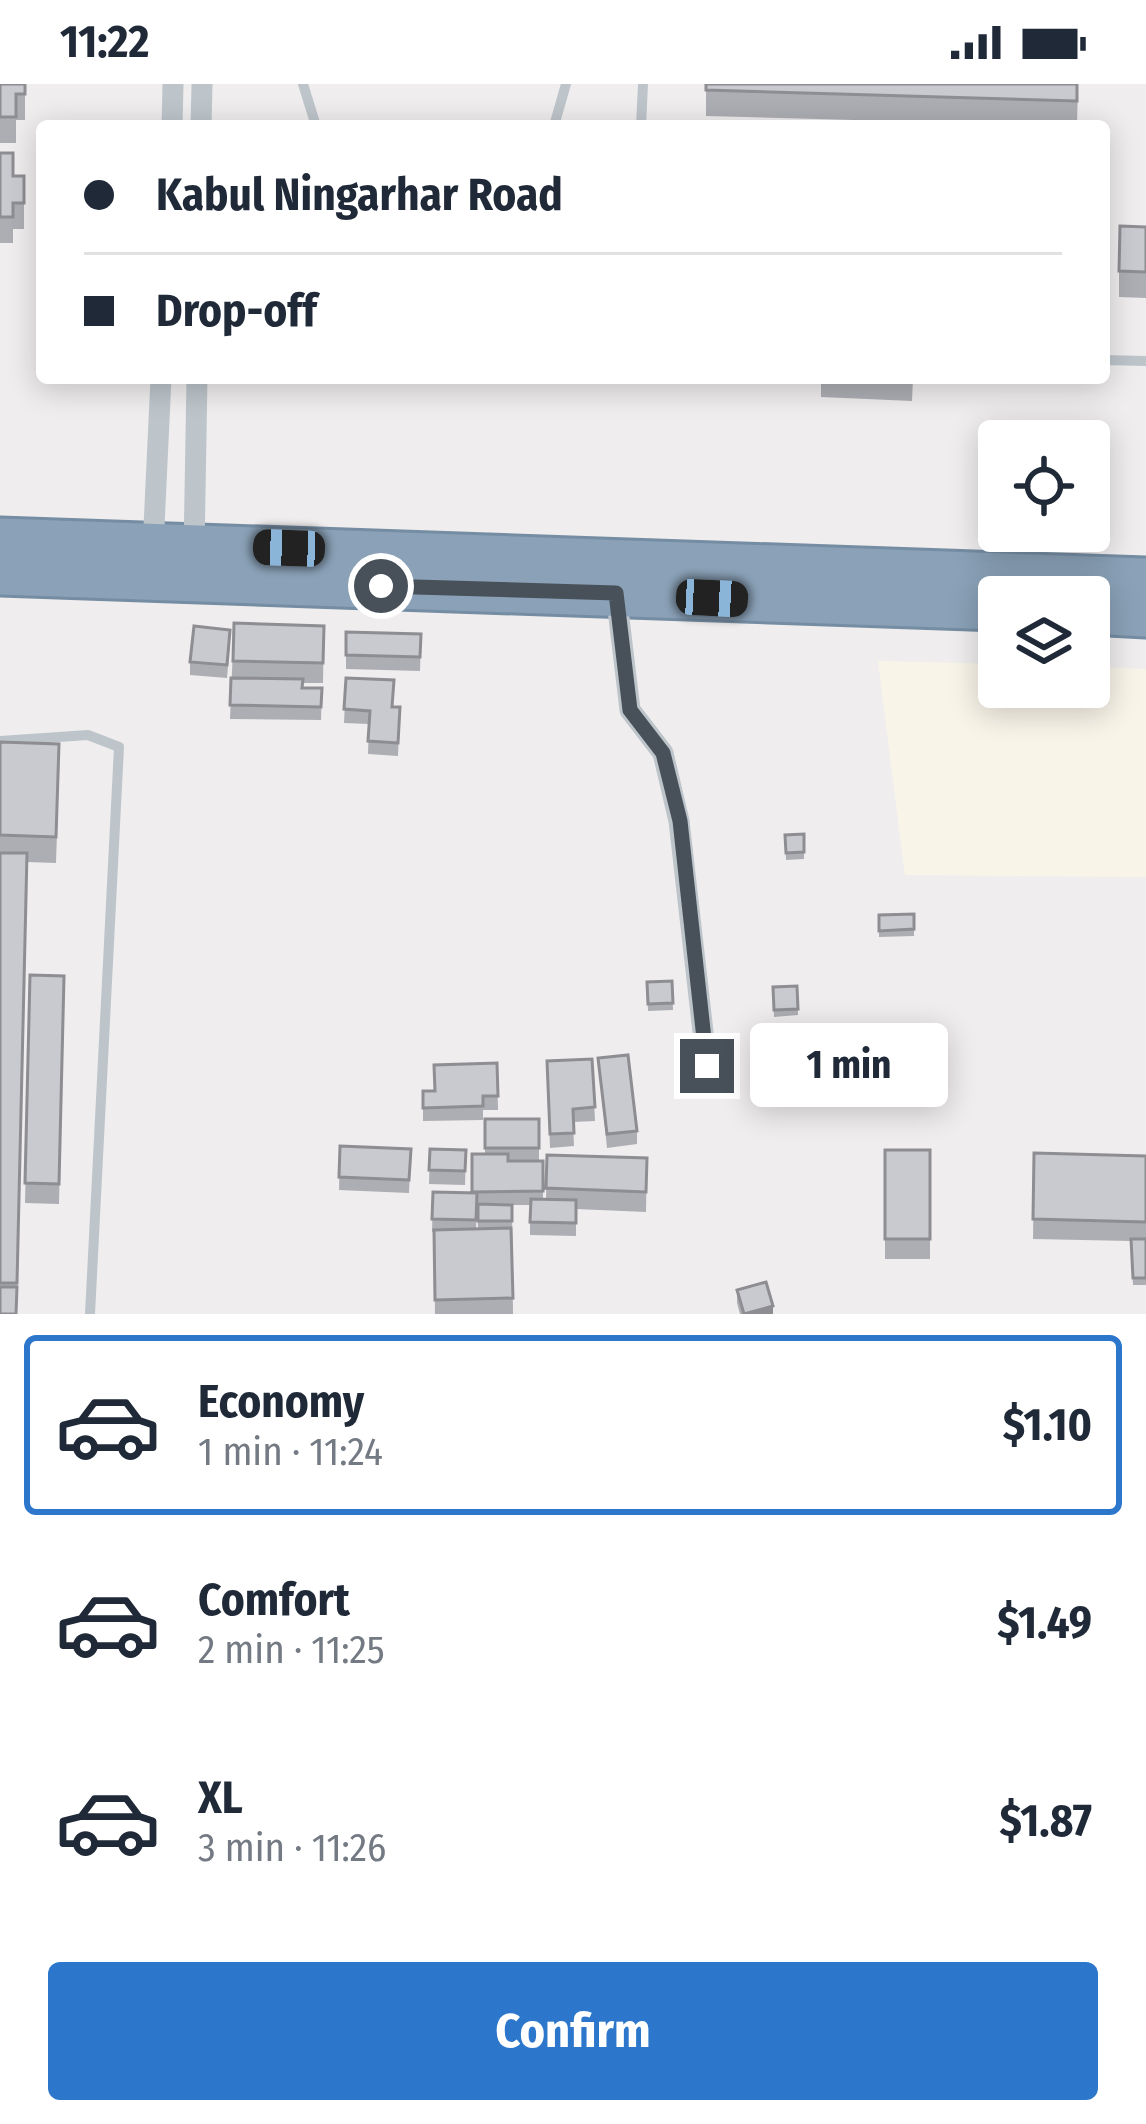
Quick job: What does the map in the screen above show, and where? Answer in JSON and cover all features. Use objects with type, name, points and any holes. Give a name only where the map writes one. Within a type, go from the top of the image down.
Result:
[{"type":"highway","points":[[0,538],[152,561]]},
{"type":"highway","points":[[0,575],[152,561],[1146,578]]},
{"type":"highway","points":[[194,562],[616,593],[978,609]]},
{"type":"highway","points":[[1110,615],[1146,616]]},
{"type":"street","points":[[172,120],[173,84]]},
{"type":"street","points":[[201,120],[202,84]]},
{"type":"street","points":[[152,561],[161,384]]},
{"type":"street","points":[[194,562],[196,384]]},
{"type":"street","points":[[616,593],[630,710],[663,753],[680,821],[707,1066]]},
{"type":"lane","points":[[303,84],[314,120]]},
{"type":"lane","points":[[556,120],[566,84]]},
{"type":"lane","points":[[641,120],[643,84]]},
{"type":"lane","points":[[1110,360],[1146,361]]},
{"type":"lane","points":[[0,741],[88,735],[119,747],[90,1314]]},
{"type":"shaded area","points":[[878,661],[978,663],[978,708],[1110,708],[1110,668],[1146,669],[1146,877],[905,875]]},
{"type":"building","points":[[0,84],[25,84],[25,94],[16,94],[16,117],[0,117]]},
{"type":"building","points":[[706,84],[1077,84],[1077,101],[706,90]]},
{"type":"building","points":[[0,153],[13,153],[13,176],[24,176],[24,203],[13,203],[13,217],[0,217]]},
{"type":"building","points":[[1120,226],[1146,227],[1146,272],[1119,271]]},
{"type":"building","points":[[234,623],[324,626],[323,663],[233,661]]},
{"type":"building","points":[[194,626],[230,630],[227,665],[190,662]]},
{"type":"building","points":[[346,632],[421,634],[420,657],[346,655]]},
{"type":"building","points":[[231,678],[303,679],[302,688],[322,688],[321,707],[230,705]]},
{"type":"building","points":[[346,678],[394,680],[392,707],[400,707],[398,743],[368,741],[370,711],[344,709]]},
{"type":"building","points":[[0,742],[59,744],[56,837],[0,835]]},
{"type":"building","points":[[804,834],[804,852],[786,853],[785,835]]},
{"type":"building","points":[[0,853],[27,853],[17,1283],[0,1283]]},
{"type":"building","points":[[914,914],[914,929],[879,931],[879,915]]},
{"type":"building","points":[[30,975],[64,976],[59,1184],[25,1183]]},
{"type":"building","points":[[672,981],[673,1003],[648,1004],[647,982]]},
{"type":"building","points":[[797,986],[798,1009],[774,1010],[773,987]]},
{"type":"building","points":[[628,1055],[637,1131],[607,1134],[598,1058]]},
{"type":"building","points":[[592,1059],[595,1107],[573,1109],[574,1133],[550,1134],[547,1061]]},
{"type":"building","points":[[497,1063],[498,1096],[483,1096],[483,1106],[423,1108],[423,1091],[435,1091],[434,1065]]},
{"type":"building","points":[[485,1119],[539,1119],[539,1148],[485,1148]]},
{"type":"building","points":[[340,1146],[411,1149],[409,1180],[339,1177]]},
{"type":"building","points":[[430,1149],[466,1150],[465,1171],[429,1170]]},
{"type":"building","points":[[885,1150],[930,1150],[930,1239],[885,1239]]},
{"type":"building","points":[[1034,1153],[1146,1156],[1146,1222],[1033,1219]]},
{"type":"building","points":[[472,1154],[543,1161],[543,1191],[472,1192]]},
{"type":"building","points":[[547,1155],[647,1158],[646,1192],[546,1188]]},
{"type":"building","points":[[433,1192],[477,1193],[476,1220],[432,1219]]},
{"type":"building","points":[[531,1199],[576,1200],[576,1223],[530,1222]]},
{"type":"building","points":[[478,1204],[512,1205],[512,1221],[478,1221]]},
{"type":"building","points":[[511,1228],[513,1298],[435,1300],[434,1230]]},
{"type":"building","points":[[1131,1239],[1146,1239],[1146,1278],[1133,1278]]},
{"type":"building","points":[[766,1282],[773,1306],[744,1314],[737,1290]]},
{"type":"building","points":[[0,1287],[17,1287],[16,1314],[0,1314]]},
{"type":"route","points":[[381,586],[616,593],[630,710],[663,753],[680,821],[707,1066]]}]
